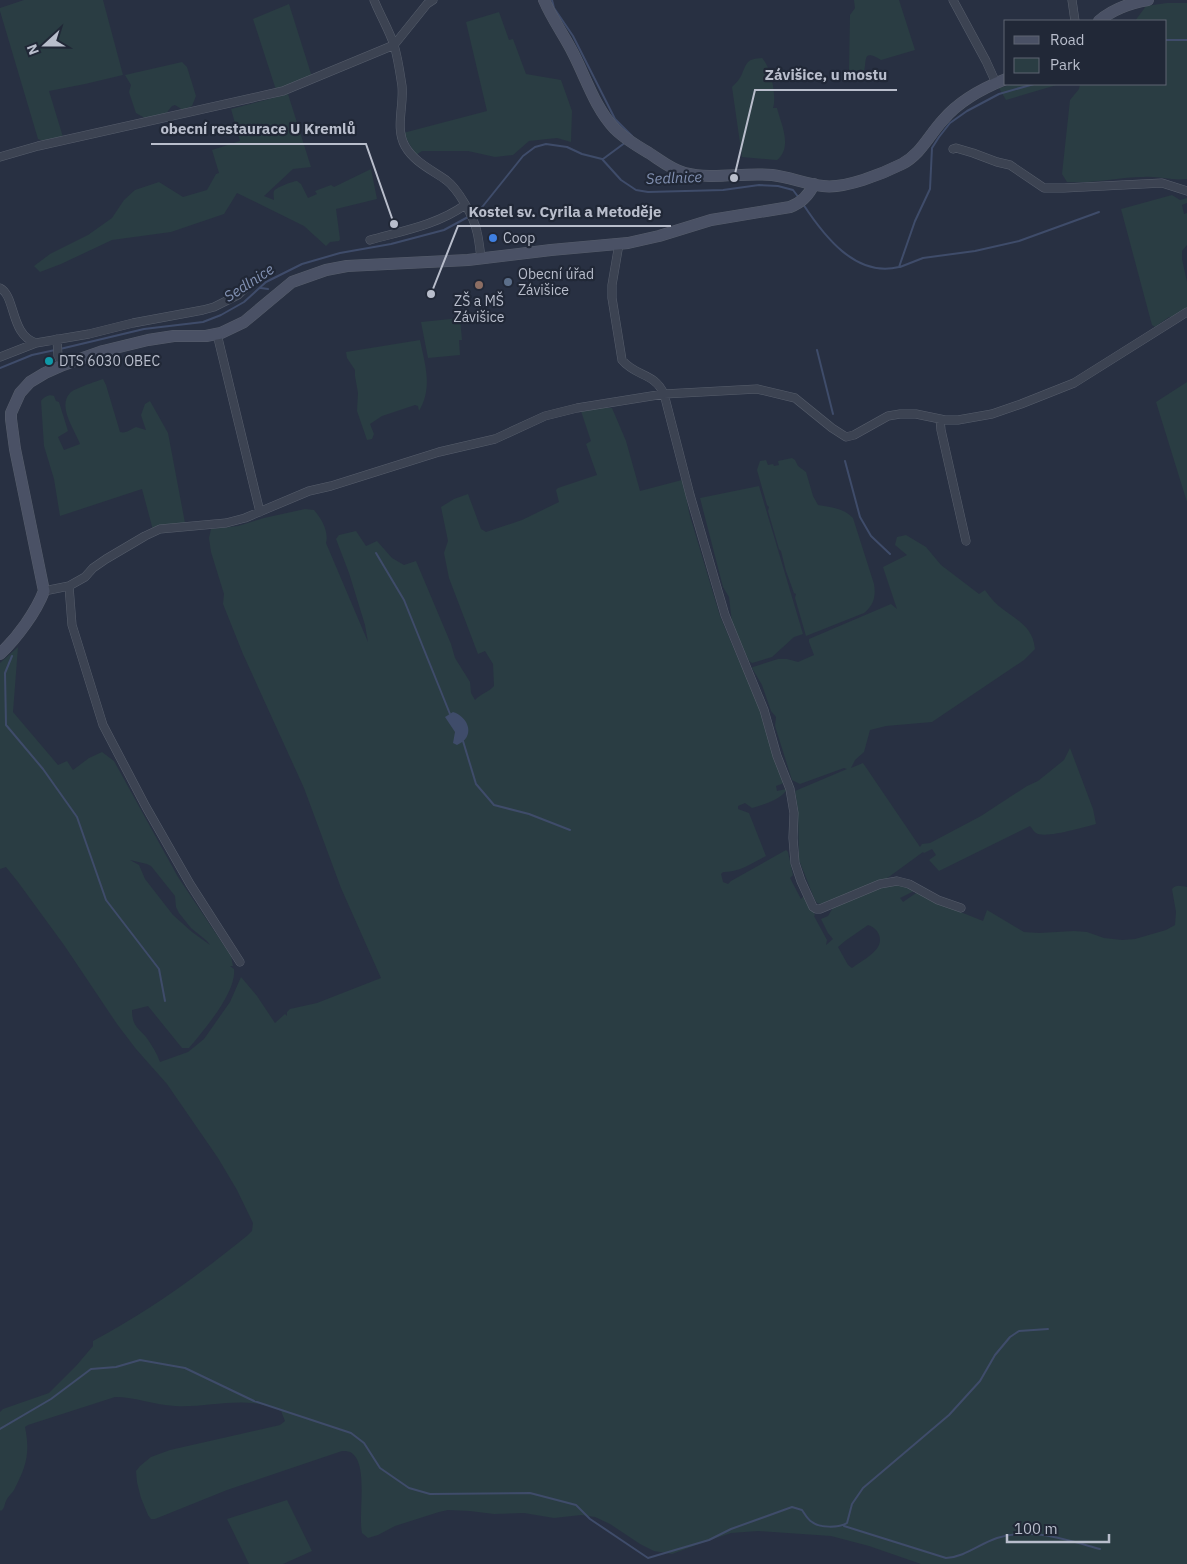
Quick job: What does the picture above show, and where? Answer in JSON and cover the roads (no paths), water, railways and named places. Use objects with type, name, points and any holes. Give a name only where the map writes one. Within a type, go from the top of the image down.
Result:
[{"type":"street","points":[[374,0],[394,46],[402,86],[401,138],[414,158],[448,181],[457,192],[477,232],[481,258]]},
{"type":"street","points":[[0,157],[38,146],[283,91],[394,46],[427,4],[433,0]]},
{"type":"street","points":[[544,0],[577,60],[601,110],[612,125],[628,139],[669,166],[684,173],[701,176],[771,175],[811,189],[845,185],[902,164],[917,153],[939,124],[954,109],[974,95],[1001,81],[986,61],[953,0]]},
{"type":"street","points":[[1072,0],[1075,20]]},
{"type":"street","points":[[1100,20],[1112,12],[1130,4],[1148,0]]},
{"type":"street","points":[[953,149],[956,148],[1010,165],[1044,188],[1162,183],[1187,191]]},
{"type":"street","points":[[0,654],[19,632],[44,591],[14,449],[10,419],[17,399],[25,387],[61,361],[156,338],[217,334],[244,322],[292,282],[326,270],[347,266],[481,258],[619,244],[659,236],[711,220],[768,212],[796,205],[811,189]]},
{"type":"street","points":[[370,240],[432,223],[466,208]]},
{"type":"street","points":[[619,244],[612,285],[613,305],[622,360],[627,366],[656,381],[664,394],[688,487],[725,615],[764,710],[777,756],[790,789],[794,813],[795,863],[813,907],[820,909],[880,884],[896,881],[909,884],[938,900],[961,908]]},
{"type":"street","points":[[0,357],[36,343],[57,342],[133,323],[214,307],[238,295],[252,282]]},
{"type":"street","points":[[0,288],[6,292],[15,318],[25,337],[29,341],[36,343]]},
{"type":"street","points":[[44,591],[69,586],[85,577],[106,558],[154,532],[167,528],[226,523],[245,518],[309,491],[331,486],[439,452],[495,439],[545,416],[577,408],[664,394],[757,389],[795,398],[846,437],[854,435],[888,416],[900,414],[916,414],[940,419],[958,420],[992,414],[1074,383],[1187,312]]},
{"type":"street","points":[[217,334],[260,512]]},
{"type":"street","points":[[57,342],[61,361]]},
{"type":"street","points":[[940,419],[966,541]]},
{"type":"street","points":[[69,586],[72,625],[103,725],[185,876],[240,962]]},
{"type":"water","points":[[453,712],[463,718],[468,727],[467,737],[457,745],[453,743],[455,732],[445,717]]},
{"type":"waterway","points":[[552,0],[554,8],[573,36],[615,119],[632,136],[630,137]]},
{"type":"waterway","name":"Sedlnice","points":[[1167,40],[1187,40]]},
{"type":"waterway","name":"Sedlnice","points":[[803,204],[831,241],[855,260],[883,269],[899,267],[915,221],[930,189],[932,148],[939,137],[950,123],[967,111],[999,94],[1030,85]]},
{"type":"waterway","points":[[603,159],[626,142]]},
{"type":"waterway","name":"Sedlnice","points":[[472,215],[479,211],[523,156],[535,147],[546,144],[567,147],[582,154],[602,159],[621,180],[636,190],[648,192],[723,190],[759,185],[778,186],[793,190],[799,198]]},
{"type":"waterway","points":[[900,267],[923,258],[975,251],[1019,241],[1099,212]]},
{"type":"waterway","name":"Sedlnice","points":[[60,349],[144,329],[203,322],[221,315],[244,302],[266,282],[302,264],[340,253],[391,244],[444,230],[468,217]]},
{"type":"waterway","name":"Sedlnice","points":[[261,288],[268,289]]},
{"type":"waterway","name":"Sedlnice","points":[[0,368],[32,355],[55,350]]},
{"type":"waterway","points":[[817,350],[833,414]]},
{"type":"waterway","points":[[845,461],[860,517],[871,536],[890,554]]},
{"type":"waterway","points":[[376,553],[404,600],[450,714]]},
{"type":"waterway","points":[[12,656],[5,673],[6,725],[43,769],[77,817],[106,900],[159,969],[165,1001]]},
{"type":"waterway","points":[[463,741],[476,784],[494,805],[529,814],[570,830]]},
{"type":"waterway","points":[[0,1429],[51,1399],[91,1369],[116,1367],[140,1360],[185,1368],[254,1401],[351,1433],[364,1443],[380,1468],[409,1488],[430,1494],[530,1493],[576,1505],[590,1519],[648,1558],[709,1540],[731,1529],[792,1507],[802,1510],[807,1518],[815,1524],[834,1526],[847,1523],[852,1504],[863,1488],[949,1415],[980,1381],[995,1355],[1010,1337],[1019,1331],[1048,1329]]},
{"type":"waterway","points":[[844,1526],[946,1558],[966,1553],[997,1538],[1023,1534],[1049,1536],[1100,1549]]},
{"type":"place","name":"Závišice, u mostu","points":[[734,178]]},
{"type":"place","name":"obecní restaurace U Kremlů","points":[[394,224]]},
{"type":"place","name":"Coop","points":[[493,238]]},
{"type":"place","name":"Obecní úřad Závišice","points":[[508,282]]},
{"type":"place","name":"ZŠ a MŠ Závišice","points":[[479,285]]},
{"type":"place","name":"Kostel sv. Cyrila a Metoděje","points":[[431,294]]},
{"type":"place","name":"DTS 6030 OBEC","points":[[49,361]]}]
